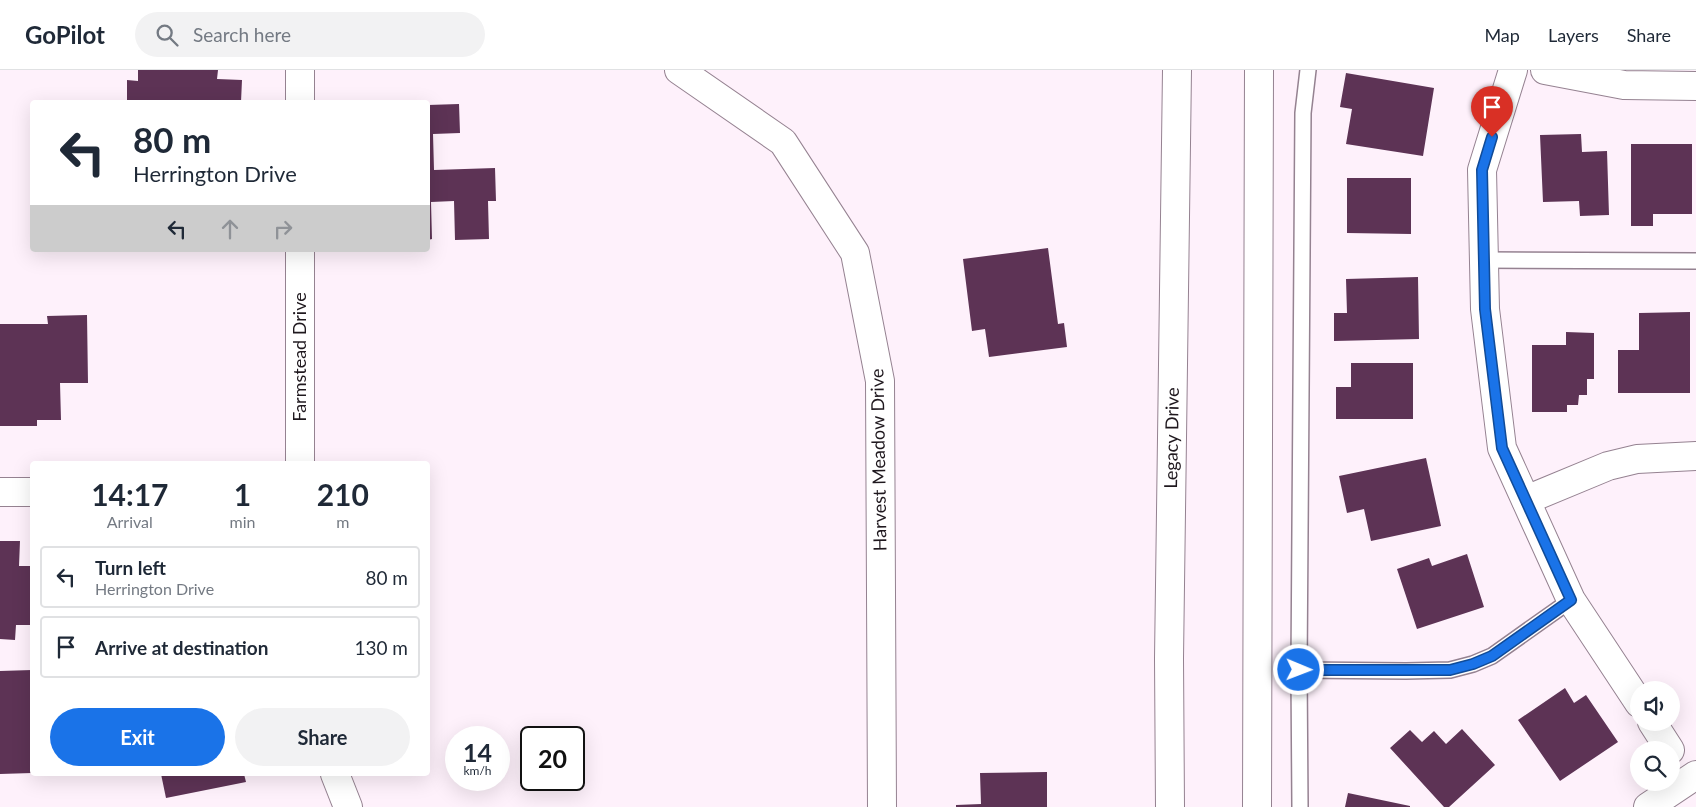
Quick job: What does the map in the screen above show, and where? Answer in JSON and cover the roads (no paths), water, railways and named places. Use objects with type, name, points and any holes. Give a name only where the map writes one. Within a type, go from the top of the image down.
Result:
[{"type":"street","points":[[300,70],[300,100]]},
{"type":"street","name":"Harvest Meadow Drive","points":[[679,70],[783,142],[855,253],[880,381],[882,807]]},
{"type":"street","name":"Legacy Drive","points":[[1170,807],[1169,658],[1177,70]]},
{"type":"street","points":[[1257,807],[1259,70]]},
{"type":"street","points":[[1513,70],[1482,170],[1485,309],[1502,448],[1571,600],[1630,689]]},
{"type":"street","points":[[1545,70],[1624,85],[1696,86]]},
{"type":"street","name":"Farmstead Drive","points":[[300,252],[300,461]]},
{"type":"street","points":[[1526,500],[1608,466],[1637,460],[1696,456]]},
{"type":"street","points":[[0,492],[30,492]]},
{"type":"street","points":[[1661,803],[1693,777],[1680,762]]},
{"type":"street","points":[[336,776],[348,807]]},
{"type":"lane","points":[[1300,807],[1299,670],[1303,113],[1308,70]]},
{"type":"lane","points":[[1484,260],[1696,261]]},
{"type":"lane","points":[[1299,670],[1450,670],[1473,664],[1492,656],[1571,600]]}]
